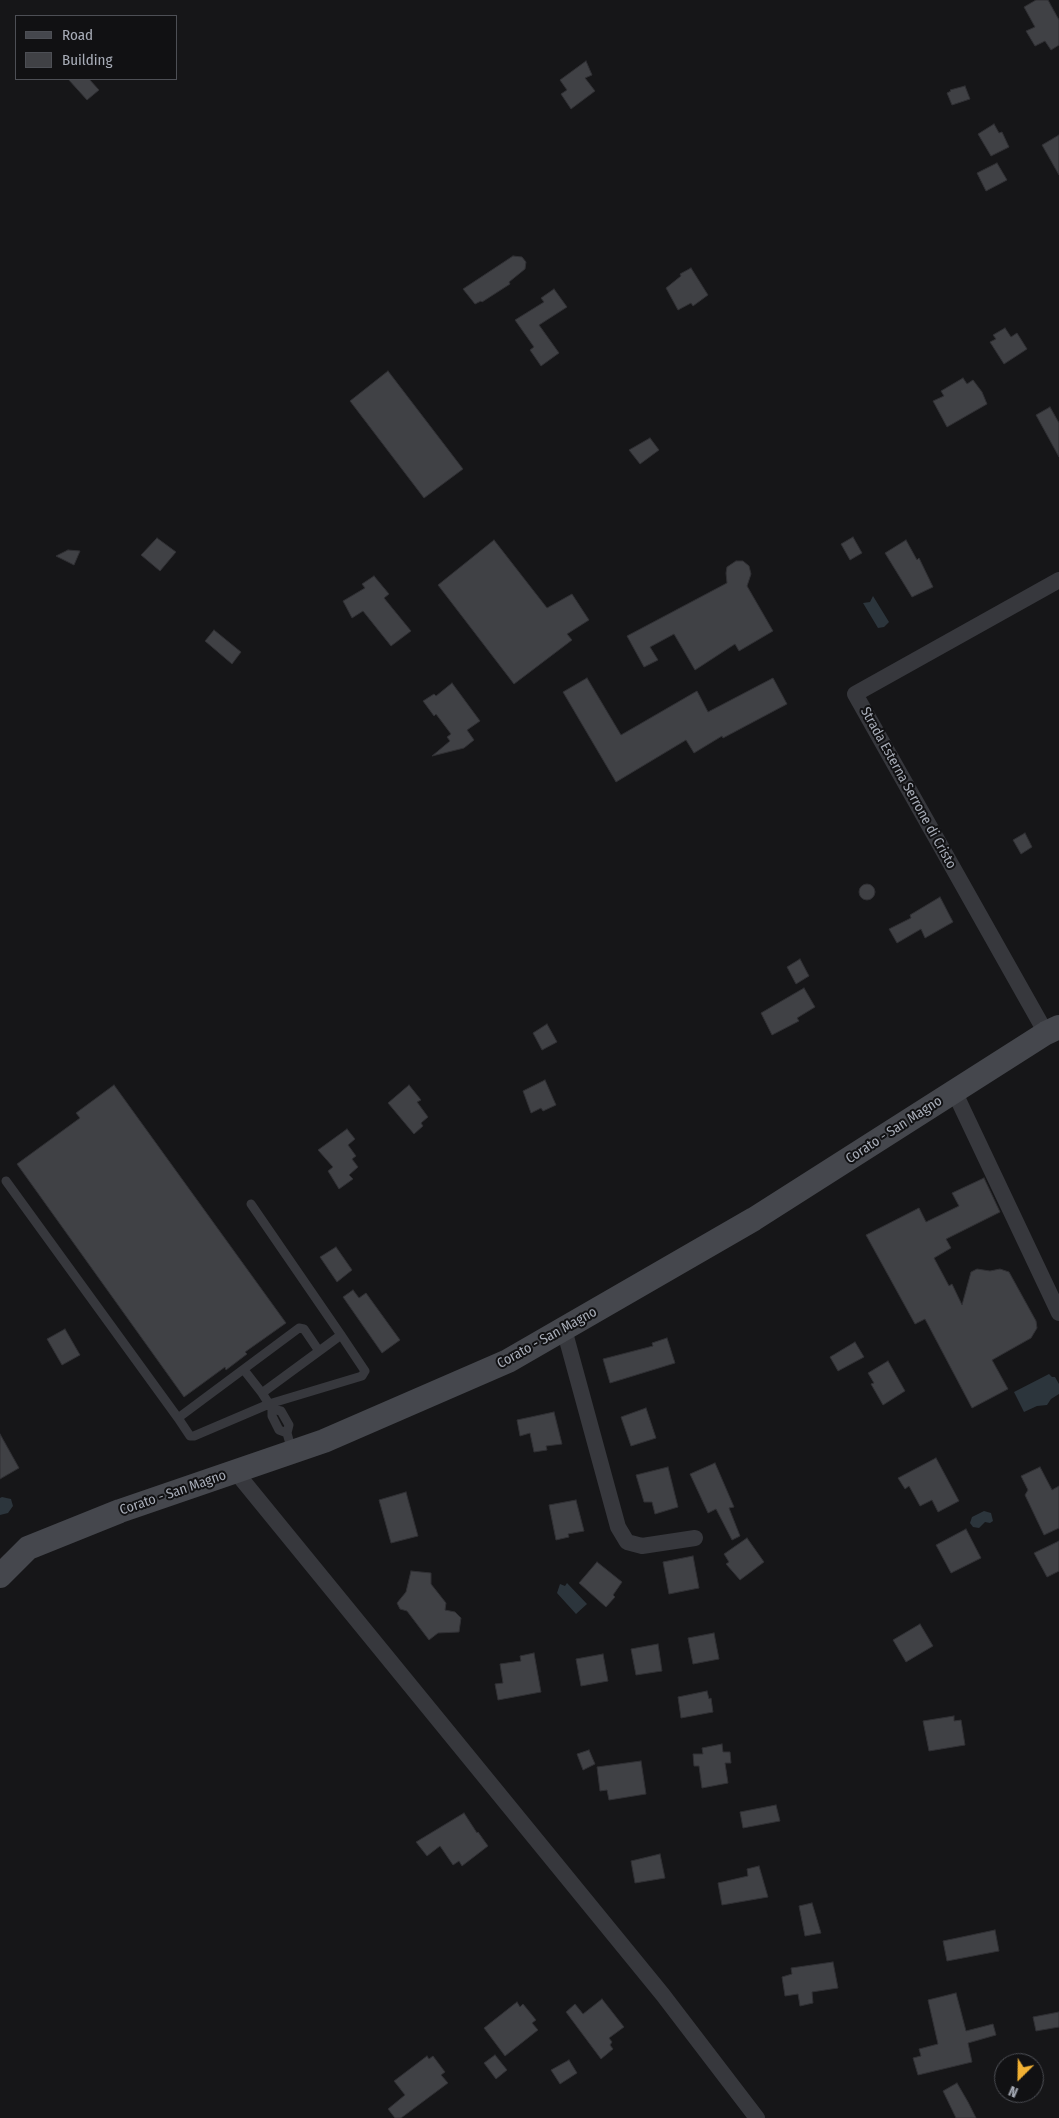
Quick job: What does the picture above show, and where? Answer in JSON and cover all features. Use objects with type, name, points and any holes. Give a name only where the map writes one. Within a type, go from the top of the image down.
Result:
[{"type":"main road","name":"Corato - San Magno","points":[[0,1576],[28,1548],[120,1511],[235,1471],[290,1443],[324,1441],[508,1361],[754,1219],[1052,1030]]},
{"type":"street","name":"Strada Esterna Serrone di Cristo","points":[[1052,1030],[855,694],[1059,580]]},
{"type":"street","points":[[954,1091],[1059,1313]]},
{"type":"street","points":[[564,1329],[618,1527],[627,1542],[642,1546],[695,1538]]},
{"type":"street","points":[[235,1471],[663,1995],[757,2118]]},
{"type":"lane","points":[[6,1180],[190,1436],[271,1406],[362,1376],[365,1372],[251,1204]]},
{"type":"lane","points":[[178,1418],[299,1328],[304,1329],[320,1351]]},
{"type":"lane","points":[[262,1393],[340,1335]]},
{"type":"lane","points":[[244,1370],[271,1406],[272,1416],[279,1430],[290,1443]]},
{"type":"shaded area","points":[[873,596],[889,622],[884,627],[878,628],[863,603],[870,602]]},
{"type":"shaded area","points":[[1049,1374],[1055,1377],[1059,1384],[1059,1394],[1051,1399],[1047,1405],[1037,1406],[1024,1412],[1014,1392]]},
{"type":"shaded area","points":[[0,1498],[11,1499],[13,1506],[8,1513],[0,1515]]},
{"type":"shaded area","points":[[984,1511],[991,1513],[993,1521],[990,1523],[985,1522],[979,1528],[973,1527],[970,1523],[972,1517]]},
{"type":"shaded area","points":[[567,1583],[587,1604],[576,1614],[557,1593],[560,1584],[565,1586]]},
{"type":"building","points":[[1036,0],[1048,0],[1059,20],[1059,45],[1051,50],[1045,41],[1035,46],[1026,31],[1035,27],[1024,7]]},
{"type":"building","points":[[586,61],[592,75],[585,78],[595,91],[571,109],[561,94],[567,90],[560,80]]},
{"type":"building","points":[[69,80],[90,80],[99,90],[87,100]]},
{"type":"building","points":[[965,86],[970,99],[952,105],[947,93],[950,90]]},
{"type":"building","points":[[994,124],[999,133],[1002,132],[1009,147],[991,156],[978,134]]},
{"type":"building","points":[[1059,135],[1059,175],[1042,145]]},
{"type":"building","points":[[997,163],[1007,180],[986,191],[977,173]]},
{"type":"building","points":[[513,256],[522,257],[526,262],[525,269],[509,282],[510,284],[482,302],[475,304],[463,289]]},
{"type":"building","points":[[691,268],[708,295],[693,306],[691,303],[678,310],[666,288],[681,276],[680,274]]},
{"type":"building","points":[[554,289],[567,307],[539,325],[559,353],[541,366],[530,350],[534,347],[515,320],[544,302],[541,298]]},
{"type":"building","points":[[1005,328],[1011,337],[1017,333],[1027,349],[1004,364],[990,342],[996,339],[993,335]]},
{"type":"building","points":[[388,371],[463,469],[424,498],[350,401]]},
{"type":"building","points":[[963,378],[967,384],[973,380],[982,392],[987,404],[947,427],[933,401],[944,396],[941,391]]},
{"type":"building","points":[[1050,407],[1059,423],[1059,457],[1036,415]]},
{"type":"building","points":[[650,438],[659,450],[640,464],[629,450]]},
{"type":"building","points":[[853,537],[862,553],[850,560],[841,544]]},
{"type":"building","points":[[157,538],[176,552],[160,571],[141,555]]},
{"type":"building","points":[[494,540],[547,608],[572,594],[589,620],[567,634],[572,640],[514,684],[438,585]]},
{"type":"building","points":[[906,540],[917,560],[919,558],[933,587],[912,597],[885,553]]},
{"type":"building","points":[[68,550],[80,551],[74,565],[56,556]]},
{"type":"building","points":[[736,561],[743,561],[749,566],[751,574],[747,586],[773,631],[739,651],[735,644],[695,670],[674,634],[650,647],[658,660],[644,667],[627,636],[727,583],[727,567]]},
{"type":"building","points":[[374,576],[389,594],[384,598],[411,631],[391,646],[363,611],[352,618],[343,601],[365,588],[362,584]]},
{"type":"building","points":[[214,630],[241,652],[232,664],[205,641]]},
{"type":"building","points":[[587,678],[621,735],[697,691],[708,712],[773,678],[787,704],[723,738],[722,736],[694,753],[686,740],[616,782],[563,692]]},
{"type":"building","points":[[452,683],[480,721],[467,730],[474,740],[464,748],[432,756],[450,741],[447,737],[451,734],[436,714],[434,716],[423,701],[434,694],[436,696]]},
{"type":"building","points":[[1025,833],[1032,847],[1021,854],[1013,840]]},
{"type":"building","points":[[867,884],[875,892],[867,900],[859,892]]},
{"type":"building","points":[[940,897],[953,922],[925,938],[921,929],[897,943],[889,929],[911,918],[910,915]]},
{"type":"building","points":[[800,959],[809,976],[796,984],[787,967]]},
{"type":"building","points":[[804,988],[815,1007],[797,1018],[799,1021],[772,1035],[761,1013]]},
{"type":"building","points":[[547,1024],[557,1042],[542,1050],[533,1033]]},
{"type":"building","points":[[545,1080],[556,1105],[543,1111],[541,1108],[531,1113],[523,1091]]},
{"type":"building","points":[[114,1085],[286,1323],[245,1352],[247,1354],[226,1370],[225,1367],[184,1397],[17,1164],[80,1118],[76,1113]]},
{"type":"building","points":[[409,1085],[421,1100],[417,1102],[428,1117],[421,1123],[423,1126],[414,1134],[388,1103]]},
{"type":"building","points":[[347,1129],[355,1139],[348,1145],[356,1156],[352,1159],[358,1167],[349,1175],[353,1179],[339,1189],[328,1171],[333,1167],[318,1150]]},
{"type":"building","points":[[984,1178],[1000,1212],[946,1239],[951,1248],[934,1258],[949,1286],[952,1284],[962,1305],[971,1272],[977,1269],[990,1271],[1000,1269],[1009,1272],[1036,1321],[1037,1328],[1031,1338],[992,1360],[1008,1389],[972,1408],[925,1319],[915,1324],[866,1235],[919,1208],[926,1222],[959,1206],[952,1193]]},
{"type":"building","points":[[336,1247],[352,1270],[337,1282],[320,1257]]},
{"type":"building","points":[[353,1290],[359,1298],[366,1293],[400,1340],[382,1353],[343,1297]]},
{"type":"building","points":[[65,1329],[80,1355],[62,1365],[47,1339]]},
{"type":"building","points":[[667,1338],[675,1363],[610,1383],[603,1359],[653,1346],[652,1343]]},
{"type":"building","points":[[855,1342],[864,1357],[838,1371],[830,1357]]},
{"type":"building","points":[[888,1361],[905,1391],[883,1405],[871,1384],[874,1383],[868,1373]]},
{"type":"building","points":[[646,1408],[656,1438],[631,1446],[621,1417]]},
{"type":"building","points":[[554,1412],[562,1444],[546,1446],[547,1450],[534,1452],[530,1433],[520,1436],[517,1420]]},
{"type":"building","points":[[0,1434],[19,1468],[0,1479]]},
{"type":"building","points":[[936,1458],[959,1501],[938,1512],[932,1500],[920,1506],[909,1486],[905,1489],[898,1478]]},
{"type":"building","points":[[715,1463],[734,1507],[729,1508],[740,1536],[732,1540],[716,1509],[708,1513],[690,1474]]},
{"type":"building","points":[[668,1467],[678,1507],[655,1514],[652,1502],[644,1502],[636,1475]]},
{"type":"building","points":[[1040,1467],[1052,1490],[1059,1486],[1059,1528],[1044,1535],[1025,1495],[1028,1490],[1021,1476]]},
{"type":"building","points":[[406,1492],[418,1536],[391,1543],[379,1500]]},
{"type":"building","points":[[576,1500],[584,1531],[568,1534],[569,1537],[556,1540],[549,1505]]},
{"type":"building","points":[[966,1529],[981,1558],[951,1573],[936,1545]]},
{"type":"building","points":[[747,1538],[764,1562],[740,1580],[726,1564],[729,1562],[724,1554]]},
{"type":"building","points":[[1059,1541],[1059,1571],[1047,1577],[1034,1553]]},
{"type":"building","points":[[693,1556],[699,1588],[669,1594],[663,1562]]},
{"type":"building","points":[[597,1562],[622,1582],[613,1595],[615,1597],[606,1607],[579,1583]]},
{"type":"building","points":[[411,1571],[431,1573],[431,1584],[446,1603],[445,1610],[455,1612],[461,1618],[459,1632],[438,1633],[429,1640],[407,1611],[400,1609],[397,1603],[406,1592]]},
{"type":"building","points":[[920,1624],[933,1646],[906,1662],[893,1640]]},
{"type":"building","points":[[714,1633],[719,1659],[693,1664],[688,1638]]},
{"type":"building","points":[[658,1644],[662,1671],[636,1675],[631,1649]]},
{"type":"building","points":[[534,1653],[541,1692],[498,1700],[495,1684],[503,1683],[500,1664],[521,1661],[520,1656]]},
{"type":"building","points":[[603,1654],[608,1681],[581,1686],[576,1659]]},
{"type":"building","points":[[707,1691],[709,1699],[711,1698],[713,1712],[681,1718],[678,1697]]},
{"type":"building","points":[[954,1716],[954,1721],[961,1720],[965,1745],[929,1751],[923,1721]]},
{"type":"building","points":[[722,1744],[723,1752],[730,1752],[731,1763],[725,1763],[728,1783],[702,1788],[699,1766],[694,1766],[693,1754],[703,1754],[702,1748]]},
{"type":"building","points":[[589,1750],[595,1764],[583,1770],[577,1754]]},
{"type":"building","points":[[641,1761],[646,1794],[609,1800],[607,1790],[600,1791],[597,1767]]},
{"type":"building","points":[[776,1805],[780,1821],[743,1828],[740,1812]]},
{"type":"building","points":[[464,1813],[488,1846],[462,1866],[459,1861],[453,1865],[440,1846],[427,1856],[416,1842]]},
{"type":"building","points":[[660,1854],[665,1878],[635,1883],[631,1861]]},
{"type":"building","points":[[759,1866],[768,1897],[722,1905],[718,1883],[748,1876],[747,1869]]},
{"type":"building","points":[[812,1903],[821,1933],[805,1936],[799,1906]]},
{"type":"building","points":[[995,1930],[999,1951],[947,1961],[943,1941]]},
{"type":"building","points":[[833,1962],[838,1988],[812,1992],[813,2003],[800,2006],[798,1994],[785,1996],[782,1977],[792,1974],[791,1968]]},
{"type":"building","points":[[956,1993],[966,2031],[993,2024],[996,2035],[968,2043],[972,2062],[918,2075],[913,2058],[921,2056],[919,2049],[938,2044],[928,2000]]},
{"type":"building","points":[[602,1999],[624,2027],[609,2038],[613,2049],[601,2059],[566,2012],[575,2004],[583,2014]]},
{"type":"building","points":[[517,2002],[520,2007],[523,2004],[536,2020],[532,2023],[538,2030],[505,2056],[484,2028]]},
{"type":"building","points":[[1059,2012],[1059,2027],[1036,2031],[1033,2017]]},
{"type":"building","points":[[495,2055],[507,2070],[496,2079],[484,2063]]},
{"type":"building","points":[[427,2056],[429,2059],[433,2056],[445,2072],[441,2075],[448,2083],[401,2118],[395,2118],[388,2109],[405,2095],[394,2081]]},
{"type":"building","points":[[569,2060],[577,2073],[560,2084],[551,2070]]},
{"type":"building","points":[[957,2083],[976,2118],[956,2118],[943,2091]]}]
